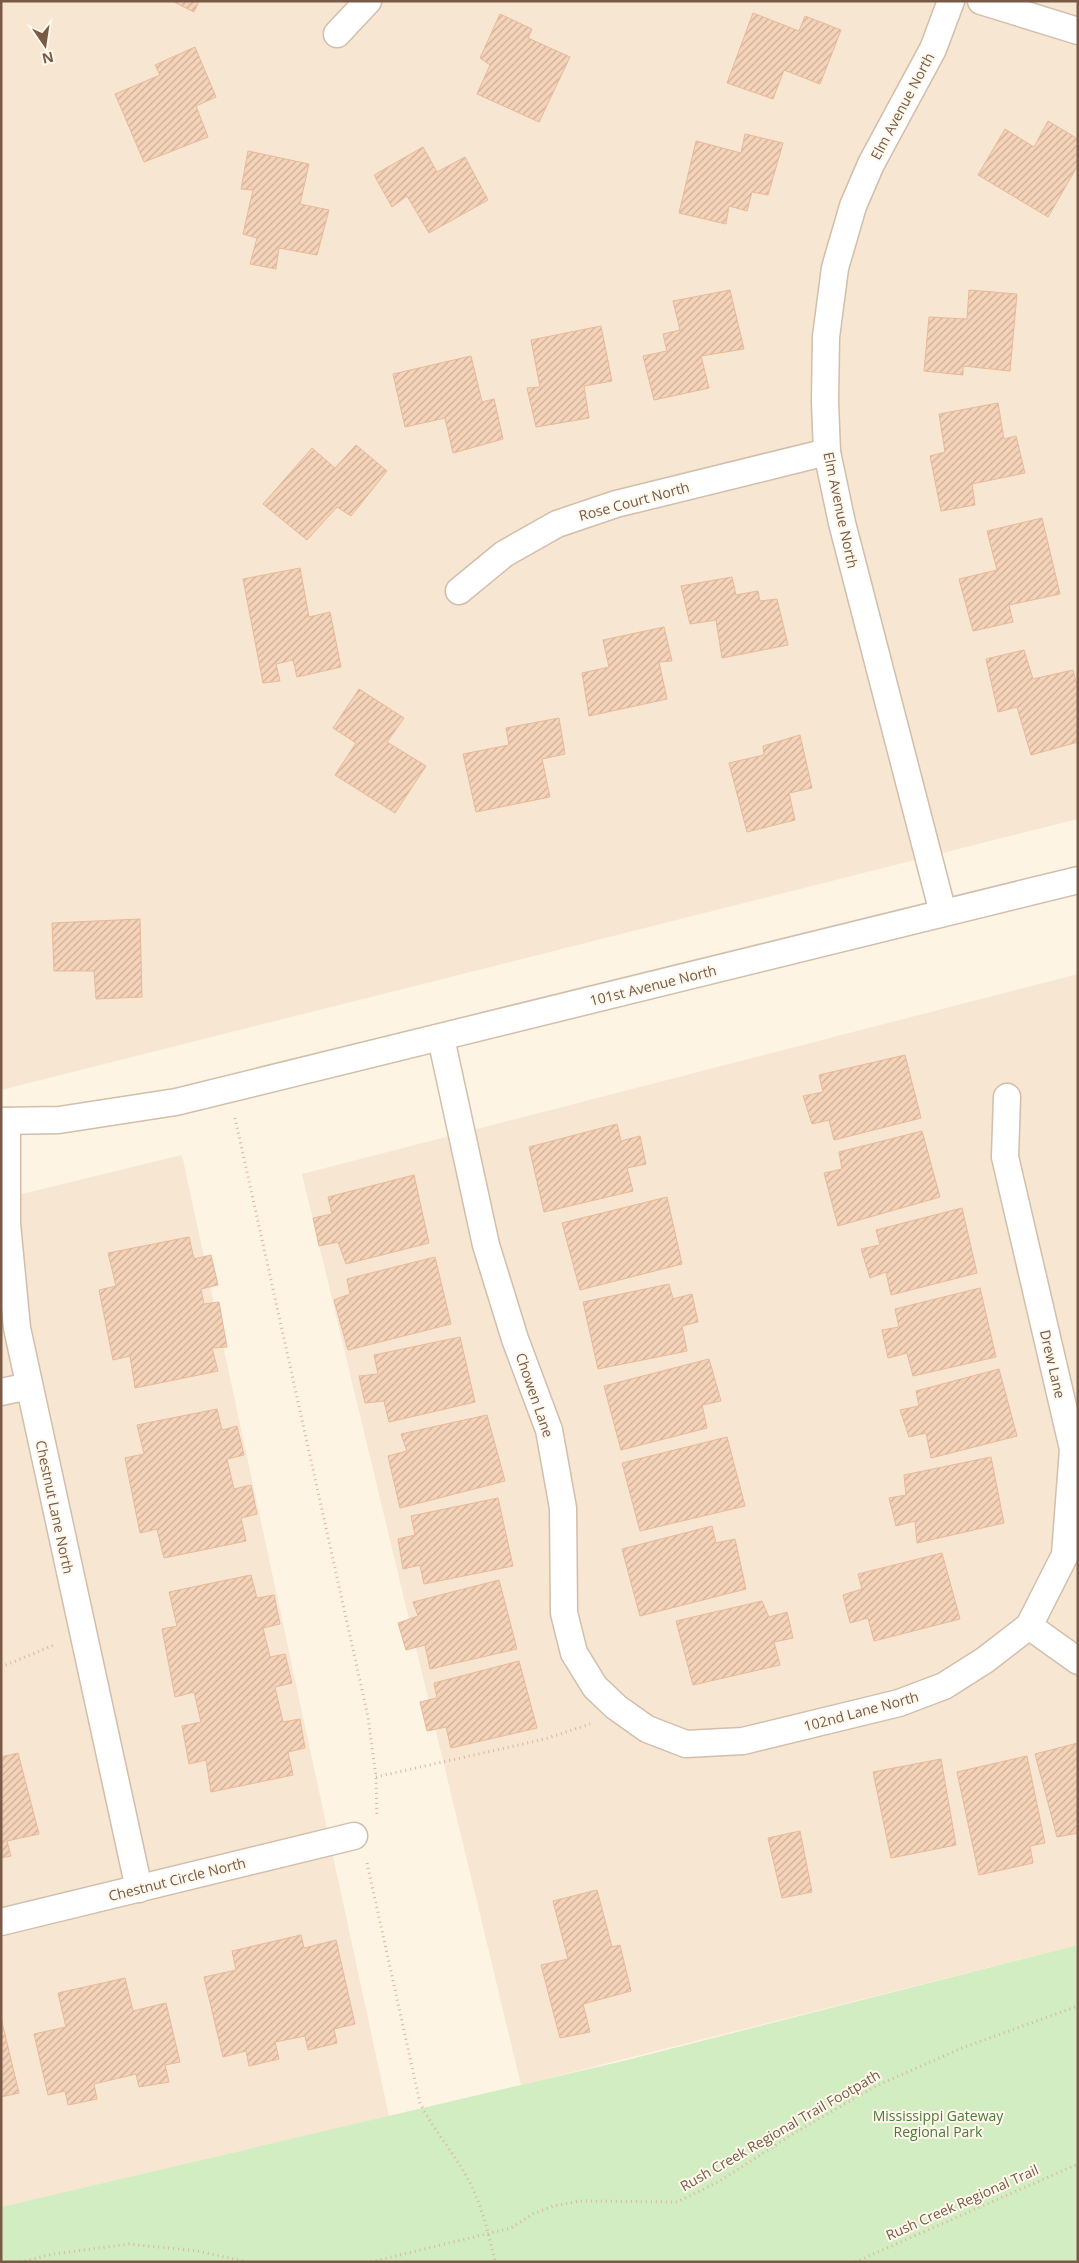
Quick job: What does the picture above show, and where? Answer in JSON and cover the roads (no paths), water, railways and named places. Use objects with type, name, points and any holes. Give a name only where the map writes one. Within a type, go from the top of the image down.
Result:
[{"type":"street","points":[[337,34],[368,1]]},
{"type":"street","name":"Elm Avenue North","points":[[944,913],[844,533],[827,452],[825,402],[826,337],[838,259],[853,206],[867,172],[933,49],[951,1]]},
{"type":"street","points":[[981,1],[1078,30]]},
{"type":"street","name":"Rose Court North","points":[[459,590],[504,554],[557,524],[616,504],[827,452]]},
{"type":"street","name":"101st Avenue North","points":[[4,1121],[59,1120],[176,1102],[1078,880]]},
{"type":"street","name":"Chowen Lane","points":[[441,1038],[486,1246],[515,1339],[549,1430],[563,1508],[564,1613],[574,1653],[595,1687],[616,1707],[647,1729]]},
{"type":"street","name":"Drew Lane","points":[[1007,1097],[1005,1157],[1073,1449],[1065,1556],[1029,1626]]},
{"type":"street","name":"Chestnut Lane North","points":[[4,1121],[7,1224],[16,1328],[139,1889]]},
{"type":"street","points":[[1,1392],[29,1386]]},
{"type":"street","points":[[1029,1626],[1078,1661]]},
{"type":"street","name":"102nd Lane North","points":[[647,1729],[686,1744],[743,1741],[899,1703],[944,1686],[986,1660],[1029,1626]]},
{"type":"street","name":"Chestnut Circle North","points":[[1,1922],[354,1836]]},
{"type":"park label","name":"Mississippi Gateway Regional Park","points":[[938,2124]]}]
